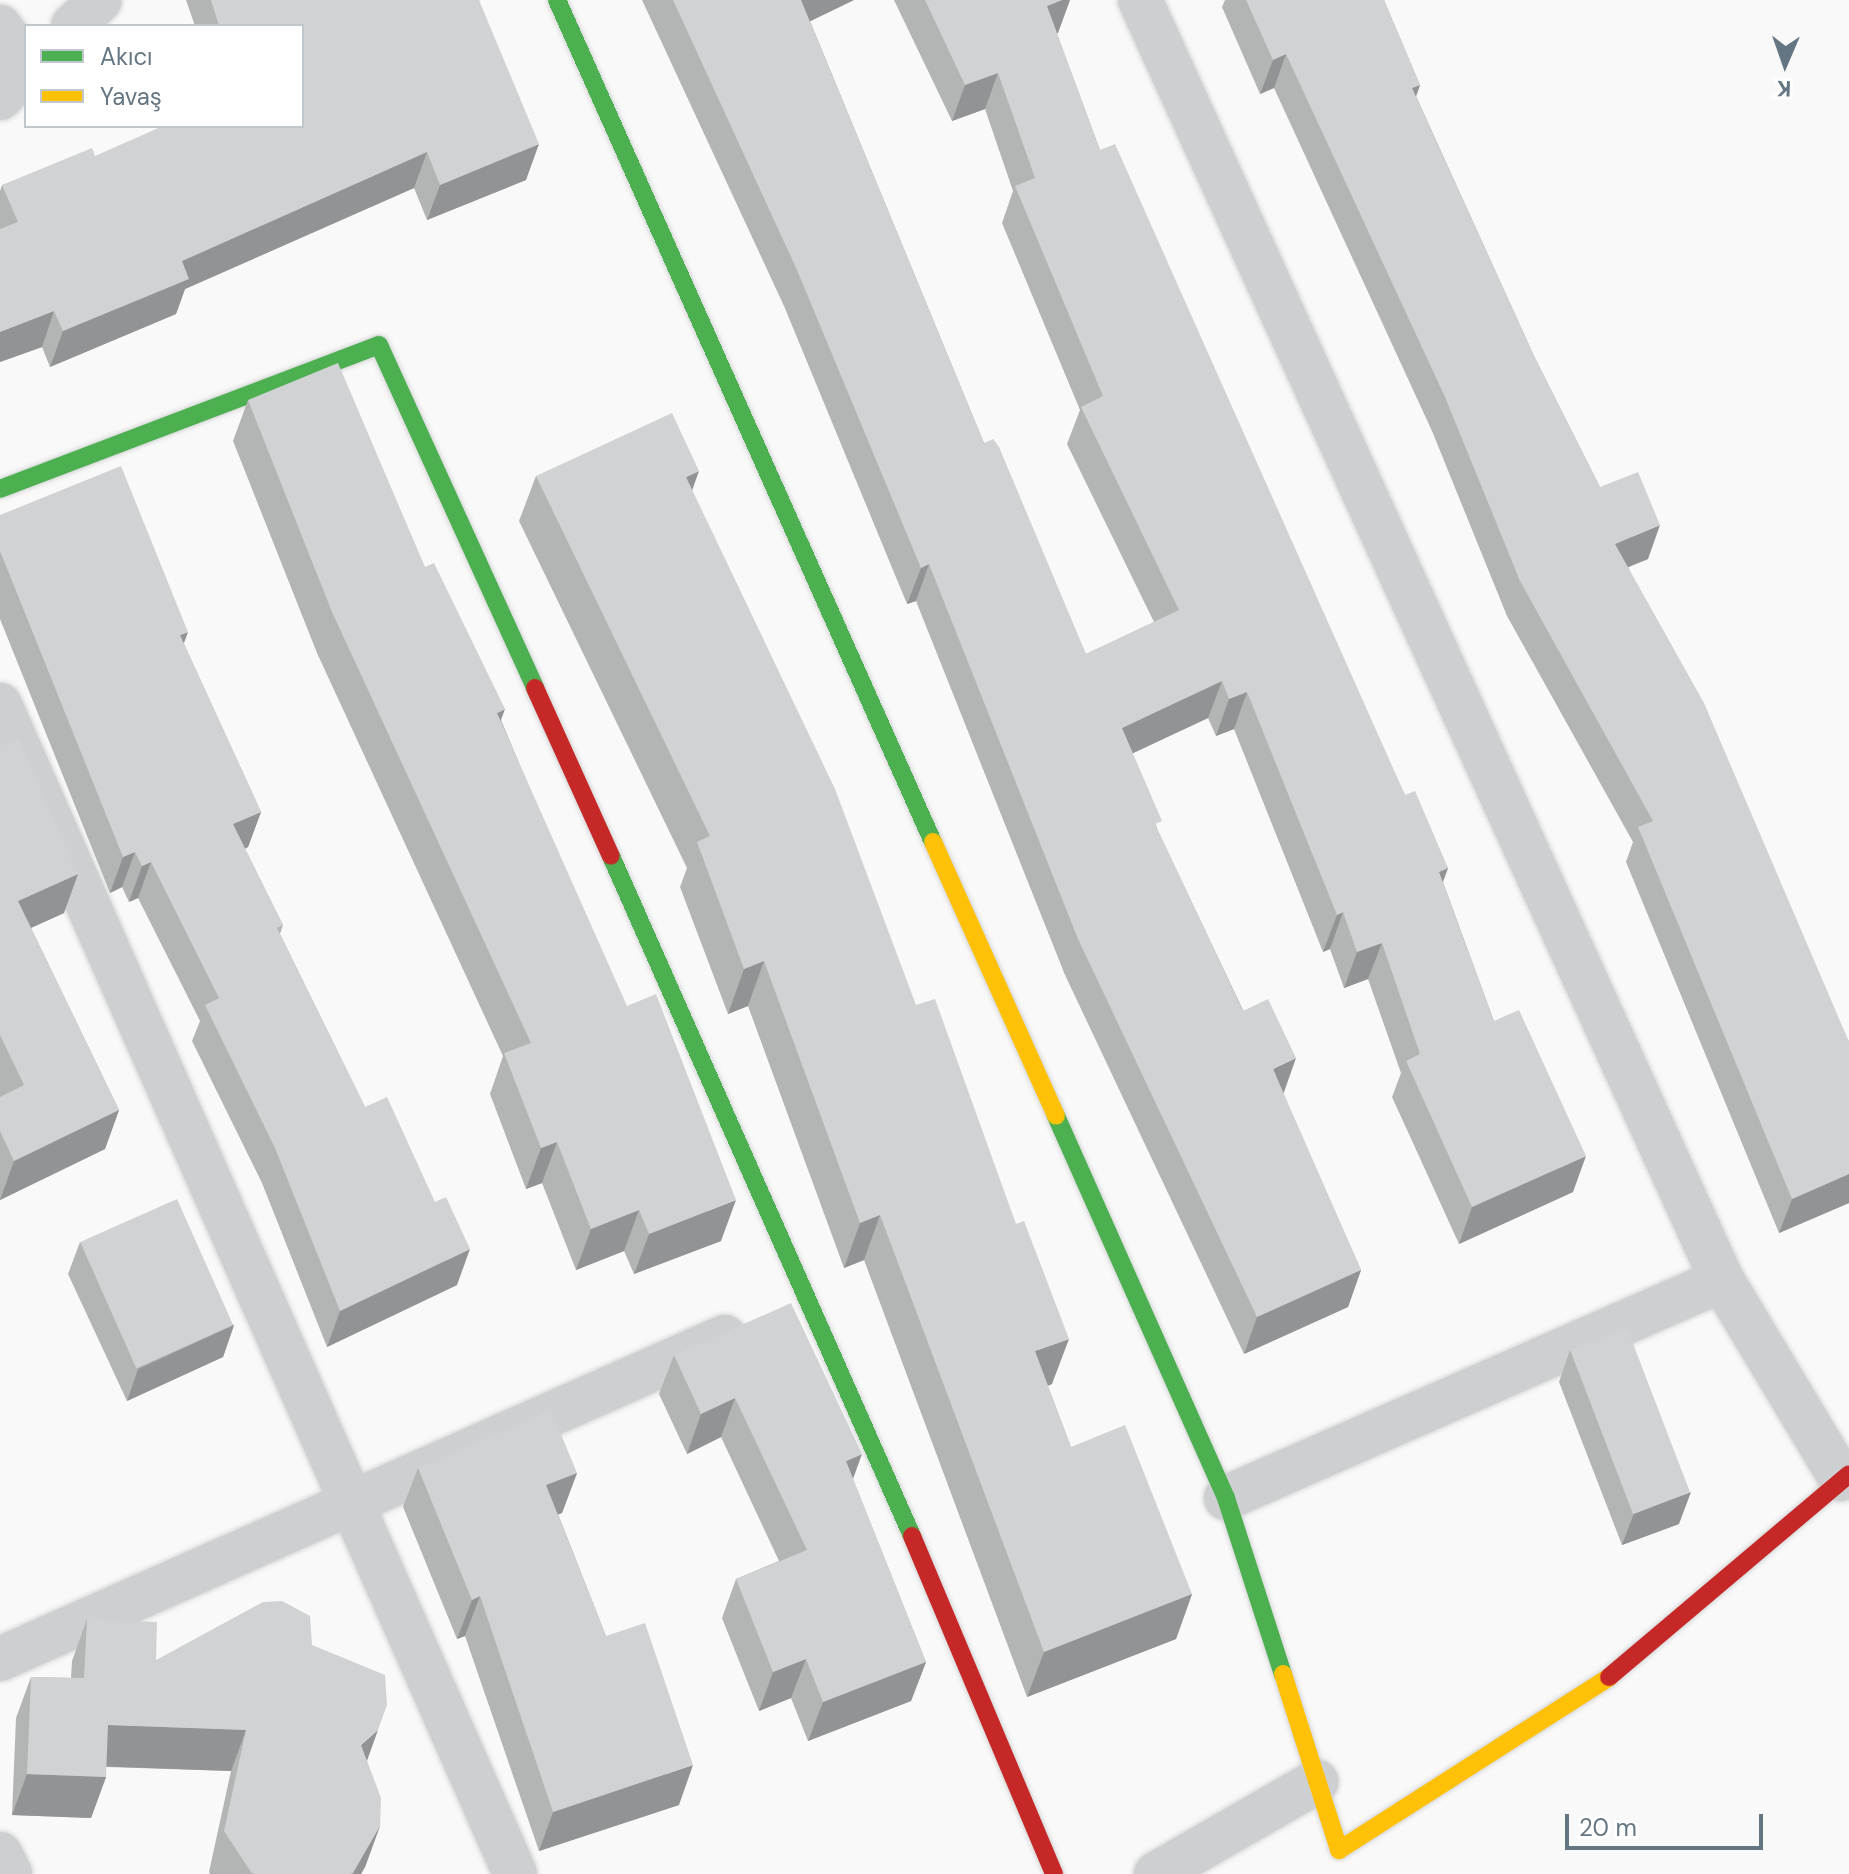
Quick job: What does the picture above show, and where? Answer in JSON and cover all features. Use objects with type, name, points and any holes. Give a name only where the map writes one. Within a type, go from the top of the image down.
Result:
[{"type":"street","points":[[75,24],[100,0]]},
{"type":"street","points":[[561,1],[1226,1498],[1339,1850],[1632,1662],[1845,1476],[1722,1280],[1140,0]]},
{"type":"street","points":[[0,27],[24,60]]},
{"type":"street","points":[[0,98],[24,73]]},
{"type":"street","points":[[0,489],[379,345],[812,1299],[1054,1874]]},
{"type":"street","points":[[0,705],[515,1874]]},
{"type":"street","points":[[1226,1498],[1722,1280]]},
{"type":"street","points":[[0,1659],[812,1299]]},
{"type":"street","points":[[1156,1874],[1316,1782]]},
{"type":"street","points":[[0,1854],[10,1874]]},
{"type":"building","points":[[211,0],[479,0],[539,144],[440,185],[427,152],[182,261],[189,279],[63,331],[54,311],[0,332],[0,229],[18,222],[2,185],[92,148],[95,156],[158,128],[304,128],[304,24],[218,24]]},
{"type":"building","points":[[673,0],[801,0],[984,443],[993,439],[999,447],[1086,654],[1179,610],[1081,407],[1103,396],[1015,186],[1035,178],[998,73],[965,85],[925,0],[1062,0],[1047,6],[1100,150],[1115,144],[1405,795],[1415,791],[1448,868],[1439,872],[1494,1021],[1519,1010],[1586,1156],[1472,1207],[1406,1061],[1420,1054],[1382,943],[1357,952],[1343,912],[1337,915],[1247,692],[1229,699],[1222,681],[1122,728],[1162,821],[1155,824],[1243,1011],[1268,999],[1296,1058],[1273,1069],[1361,1270],[1257,1317],[1078,939],[929,564],[921,568],[797,270]]},
{"type":"building","points":[[1246,0],[1384,0],[1420,85],[1412,88],[1535,358],[1600,487],[1638,472],[1660,525],[1615,544],[1704,703],[1849,1042],[1849,1174],[1792,1199],[1638,827],[1653,821],[1520,581],[1445,397],[1286,54],[1273,60]]},
{"type":"building","points":[[338,363],[425,567],[434,563],[505,709],[497,713],[627,1006],[656,994],[736,1200],[649,1234],[639,1210],[591,1229],[557,1142],[541,1148],[504,1053],[531,1043],[332,612],[248,400]]},
{"type":"building","points":[[672,413],[699,471],[686,477],[835,789],[916,1005],[935,999],[1016,1224],[1024,1221],[1069,1339],[1035,1351],[1071,1447],[1125,1425],[1192,1594],[1044,1652],[880,1215],[860,1223],[764,961],[744,969],[697,842],[710,836],[536,476]]},
{"type":"building","points":[[121,466],[188,632],[180,635],[261,812],[233,824],[283,925],[277,928],[365,1107],[387,1097],[435,1202],[446,1197],[470,1249],[340,1311],[275,1148],[205,1005],[219,998],[151,862],[142,866],[135,852],[123,857],[0,551],[0,515]]},
{"type":"building","points":[[18,738],[78,874],[18,901],[119,1110],[14,1161],[0,1131],[0,1097],[24,1085],[0,1035],[0,746]]},
{"type":"building","points":[[177,1199],[233,1325],[136,1368],[80,1242]]},
{"type":"building","points":[[791,1303],[862,1454],[846,1461],[926,1662],[823,1702],[806,1659],[773,1672],[736,1579],[807,1550],[735,1398],[701,1414],[674,1355]]},
{"type":"building","points":[[1627,1328],[1690,1492],[1633,1514],[1570,1350]]},
{"type":"building","points":[[551,1410],[577,1473],[546,1485],[606,1636],[645,1623],[693,1765],[553,1812],[480,1596],[472,1600],[418,1468]]},
{"type":"building","points":[[282,1601],[310,1616],[312,1645],[385,1675],[387,1705],[378,1730],[361,1745],[381,1798],[380,1826],[353,1873],[251,1872],[224,1831],[246,1730],[108,1725],[106,1777],[27,1774],[31,1677],[84,1678],[87,1619],[157,1622],[156,1660],[263,1602]]},
{"type":"traffic: fast","points":[[557,0],[933,842]]},
{"type":"traffic: fast","points":[[0,489],[379,345],[535,688]]},
{"type":"traffic: fast","points":[[611,856],[912,1536]]},
{"type":"traffic: fast","points":[[1056,1116],[1226,1498],[1283,1674]]},
{"type":"traffic: slow","points":[[933,842],[1056,1116]]},
{"type":"traffic: slow","points":[[1283,1674],[1339,1850],[1609,1677]]},
{"type":"traffic: jam","points":[[535,688],[611,856]]},
{"type":"traffic: jam","points":[[1609,1677],[1849,1474]]},
{"type":"traffic: jam","points":[[912,1536],[1054,1874]]}]
